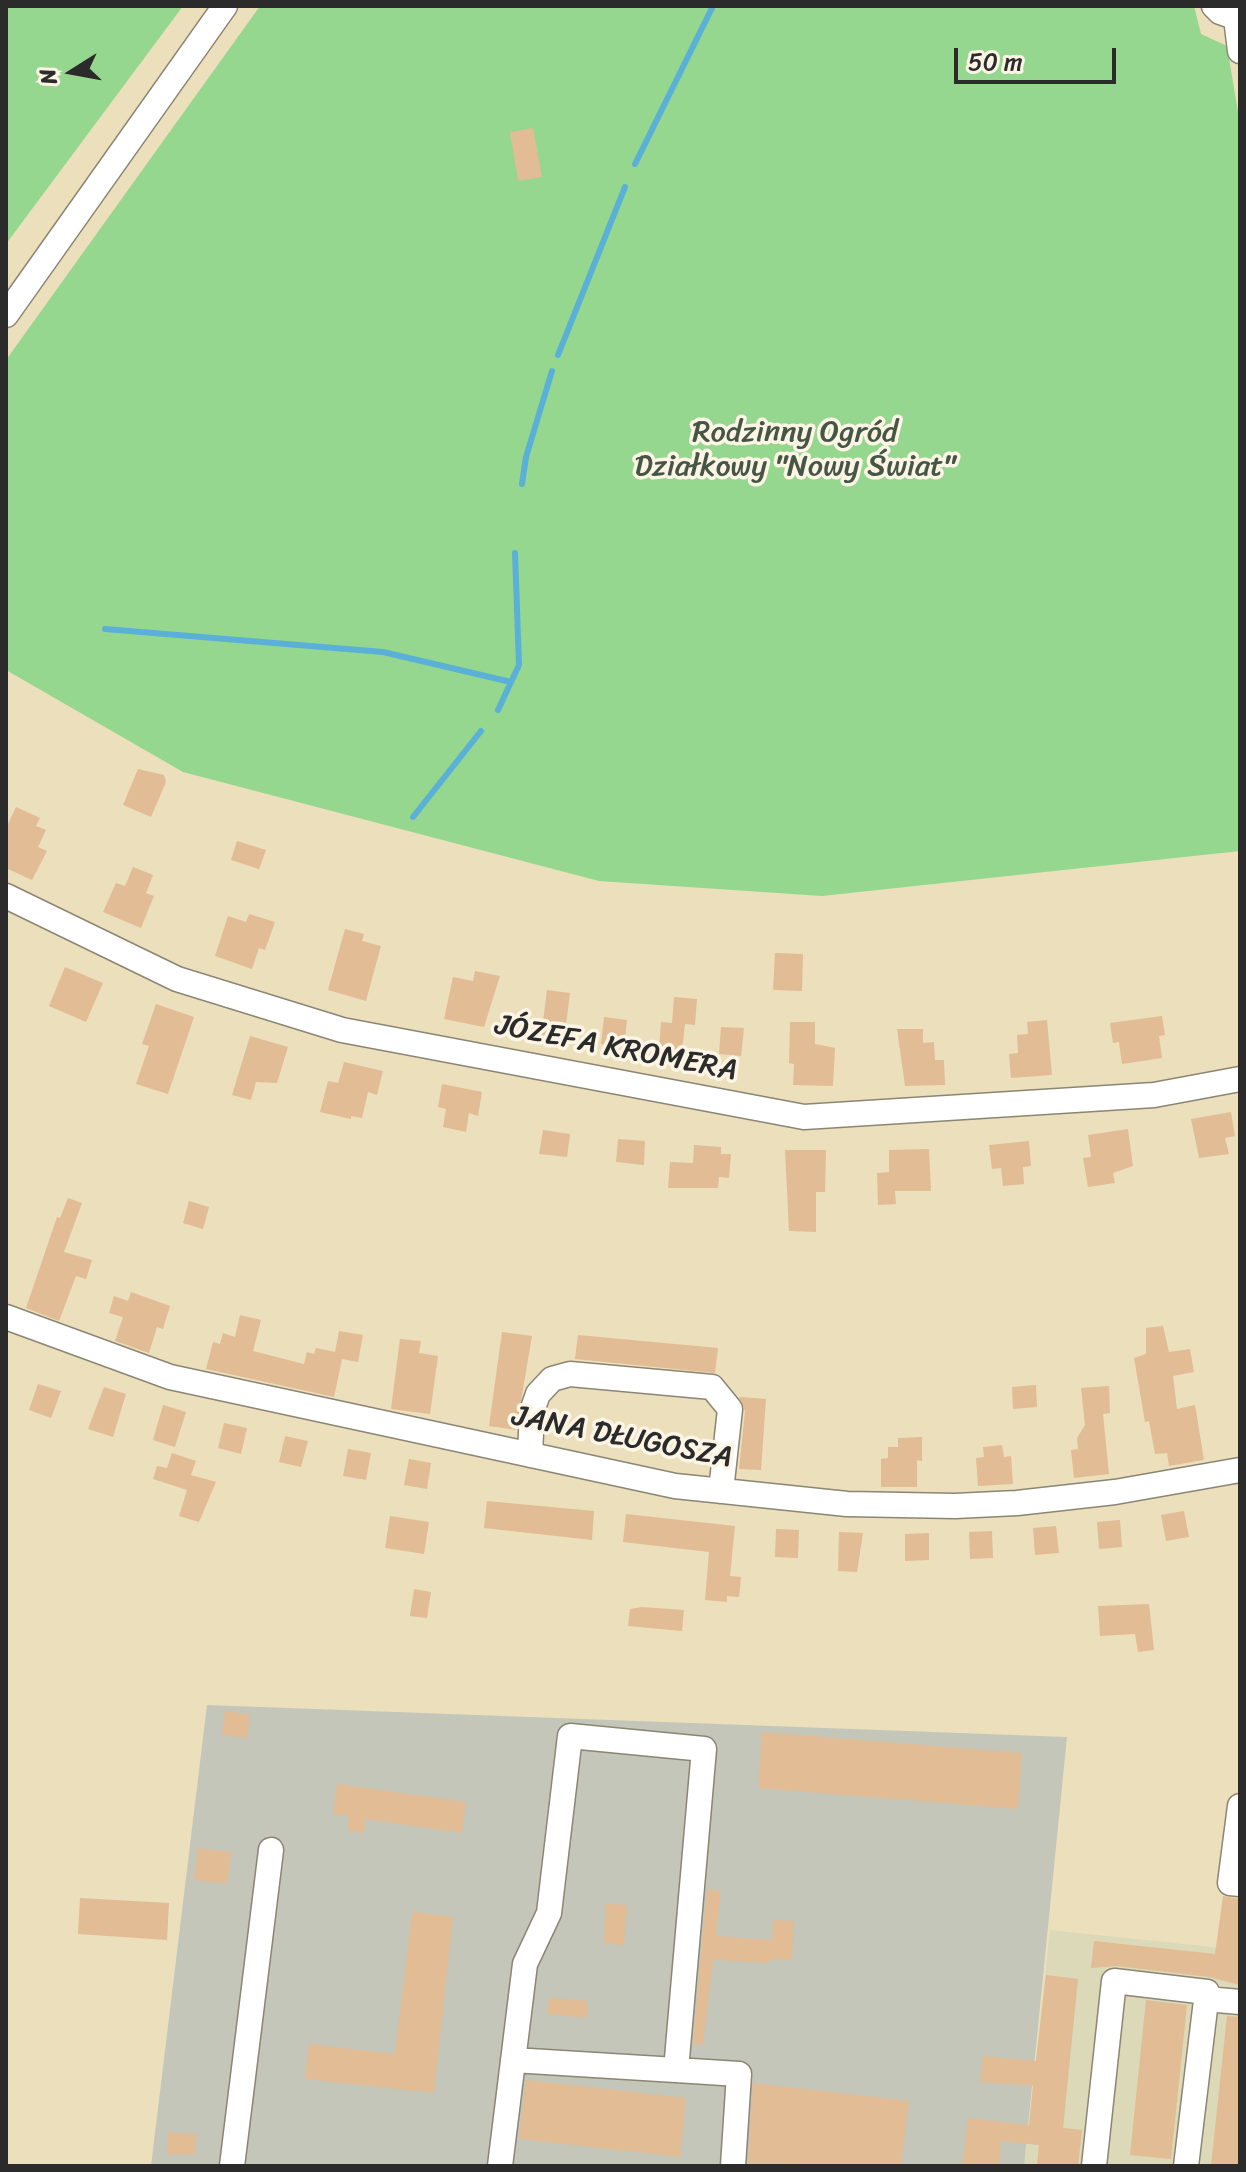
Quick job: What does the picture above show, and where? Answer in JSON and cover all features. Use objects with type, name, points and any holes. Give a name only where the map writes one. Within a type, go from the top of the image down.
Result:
[{"type":"street","points":[[6,315],[225,6]]},
{"type":"street","points":[[1214,6],[1238,19],[1240,51]]},
{"type":"street","name":"JÓZEFA KROMERA","points":[[6,896],[177,979],[342,1030],[804,1117],[1154,1095],[1240,1079]]},
{"type":"street","name":"JANA DŁUGOSZA","points":[[6,1317],[170,1377],[675,1486],[861,1505],[970,1505],[1115,1492],[1240,1470]]},
{"type":"street","points":[[530,1455],[532,1411],[538,1394],[552,1379],[570,1374],[712,1387],[730,1409],[721,1491]]},
{"type":"street","points":[[500,2166],[525,1964],[549,1913],[570,1736],[704,1749],[676,2070]]},
{"type":"street","points":[[1240,1806],[1230,1883],[1240,1884]]},
{"type":"street","points":[[232,2166],[271,1850]]},
{"type":"street","points":[[1094,2166],[1114,1981],[1207,1992],[1186,2166]]},
{"type":"street","points":[[1206,1999],[1240,2002]]},
{"type":"street","points":[[513,2060],[739,2074],[733,2166]]},
{"type":"shaded area","points":[[207,1705],[1067,1737],[1024,2166],[151,2166]]},
{"type":"shaded area","points":[[1050,1930],[1240,1950],[1240,2166],[1024,2166]]},
{"type":"green space","points":[[6,6],[183,6],[6,244]]},
{"type":"green space","name":"Rodzinny Ogród Działkowy \"Nowy Świat\"","points":[[260,6],[1194,6],[1201,34],[1227,46],[1240,124],[1240,851],[822,896],[599,881],[183,772],[6,670],[6,360]]},
{"type":"building","points":[[533,128],[542,177],[518,181],[510,132]]},
{"type":"building","points":[[138,769],[164,775],[166,782],[151,817],[123,805]]},
{"type":"building","points":[[16,807],[40,818],[36,826],[46,830],[38,847],[47,851],[32,880],[6,868],[6,828]]},
{"type":"building","points":[[237,841],[266,850],[259,869],[231,860]]},
{"type":"building","points":[[133,867],[153,875],[146,893],[154,896],[141,928],[103,912],[116,883],[125,886]]},
{"type":"building","points":[[249,914],[275,922],[265,950],[259,948],[252,969],[215,956],[228,916],[246,922]]},
{"type":"building","points":[[345,929],[364,934],[362,941],[381,946],[366,1001],[328,990]]},
{"type":"building","points":[[775,953],[803,954],[802,991],[773,990]]},
{"type":"building","points":[[65,967],[103,983],[86,1022],[49,1006]]},
{"type":"building","points":[[475,971],[500,976],[484,1027],[444,1019],[453,977],[473,981]]},
{"type":"building","points":[[547,990],[570,993],[564,1040],[541,1037]]},
{"type":"building","points":[[674,997],[697,999],[695,1025],[685,1024],[682,1051],[659,1050],[661,1022],[672,1023]]},
{"type":"building","points":[[156,1004],[194,1017],[168,1094],[136,1084],[149,1046],[142,1044]]},
{"type":"building","points":[[1162,1016],[1165,1035],[1159,1036],[1162,1058],[1122,1064],[1119,1042],[1113,1043],[1110,1023]]},
{"type":"building","points":[[604,1017],[627,1020],[624,1047],[601,1044]]},
{"type":"building","points":[[1047,1020],[1052,1075],[1011,1078],[1009,1054],[1018,1053],[1017,1035],[1028,1034],[1027,1022]]},
{"type":"building","points":[[790,1022],[815,1022],[815,1044],[835,1048],[833,1086],[793,1085],[794,1064],[789,1063]]},
{"type":"building","points":[[721,1027],[744,1028],[741,1056],[719,1054]]},
{"type":"building","points":[[897,1029],[923,1029],[923,1043],[934,1042],[935,1060],[944,1060],[945,1085],[905,1086]]},
{"type":"building","points":[[250,1036],[288,1047],[277,1083],[256,1082],[251,1100],[232,1095]]},
{"type":"building","points":[[344,1062],[383,1071],[377,1095],[368,1092],[362,1118],[351,1116],[351,1119],[320,1112],[328,1081],[338,1083]]},
{"type":"building","points":[[442,1084],[482,1092],[478,1116],[469,1113],[466,1132],[443,1127],[446,1109],[438,1107]]},
{"type":"building","points":[[1231,1112],[1235,1136],[1225,1138],[1229,1154],[1199,1158],[1191,1119]]},
{"type":"building","points":[[1128,1129],[1133,1166],[1113,1173],[1115,1183],[1088,1187],[1083,1158],[1091,1157],[1088,1135]]},
{"type":"building","points":[[543,1130],[570,1134],[567,1157],[539,1154]]},
{"type":"building","points":[[618,1139],[645,1141],[644,1165],[616,1162]]},
{"type":"building","points":[[1029,1141],[1031,1166],[1023,1167],[1024,1184],[1003,1186],[1001,1168],[992,1169],[989,1145]]},
{"type":"building","points":[[694,1145],[721,1147],[721,1154],[731,1154],[729,1178],[719,1177],[718,1188],[668,1188],[670,1162],[693,1163]]},
{"type":"building","points":[[929,1149],[931,1191],[895,1191],[896,1204],[878,1205],[877,1173],[889,1172],[889,1150]]},
{"type":"building","points":[[785,1150],[826,1150],[825,1192],[816,1192],[816,1232],[789,1231]]},
{"type":"building","points":[[68,1198],[82,1203],[64,1252],[92,1260],[86,1279],[76,1276],[59,1321],[26,1308],[57,1217],[60,1218]]},
{"type":"building","points":[[189,1201],[209,1207],[203,1229],[183,1223]]},
{"type":"building","points":[[131,1292],[170,1306],[163,1329],[157,1327],[149,1353],[115,1341],[123,1317],[109,1313],[114,1296],[128,1301]]},
{"type":"building","points":[[240,1315],[261,1320],[253,1351],[304,1364],[307,1352],[314,1354],[316,1348],[335,1352],[339,1331],[363,1335],[358,1362],[342,1359],[334,1397],[206,1369],[213,1342],[220,1344],[223,1333],[235,1337]]},
{"type":"building","points":[[1163,1326],[1169,1352],[1190,1349],[1194,1372],[1173,1376],[1177,1409],[1195,1405],[1204,1460],[1169,1466],[1167,1453],[1155,1454],[1149,1421],[1145,1422],[1134,1358],[1146,1354],[1146,1328]]},
{"type":"building","points":[[502,1332],[532,1336],[516,1430],[489,1426]]},
{"type":"building","points":[[578,1335],[718,1348],[715,1373],[575,1359]]},
{"type":"building","points":[[400,1339],[421,1341],[419,1353],[438,1356],[430,1414],[391,1409]]},
{"type":"building","points":[[38,1384],[61,1391],[51,1418],[29,1410]]},
{"type":"building","points":[[1036,1385],[1037,1407],[1013,1409],[1012,1387]]},
{"type":"building","points":[[1109,1386],[1110,1413],[1103,1414],[1109,1474],[1074,1478],[1071,1450],[1078,1449],[1077,1438],[1085,1425],[1081,1388]]},
{"type":"building","points":[[104,1387],[126,1394],[113,1437],[88,1429]]},
{"type":"building","points":[[739,1397],[766,1399],[761,1470],[739,1469],[745,1411]]},
{"type":"building","points":[[163,1405],[186,1412],[175,1447],[153,1440]]},
{"type":"building","points":[[224,1423],[247,1428],[241,1454],[218,1448]]},
{"type":"building","points":[[285,1436],[308,1441],[301,1467],[279,1462]]},
{"type":"building","points":[[922,1437],[922,1461],[917,1460],[917,1487],[881,1487],[881,1459],[888,1458],[888,1447],[898,1447],[898,1438]]},
{"type":"building","points":[[1002,1445],[1004,1457],[1011,1456],[1013,1484],[978,1486],[976,1458],[984,1457],[983,1447]]},
{"type":"building","points":[[348,1449],[371,1453],[366,1480],[343,1476]]},
{"type":"building","points":[[172,1453],[196,1461],[191,1475],[216,1482],[199,1522],[179,1516],[187,1490],[153,1479],[157,1466],[167,1468]]},
{"type":"building","points":[[409,1459],[431,1463],[427,1489],[404,1485]]},
{"type":"building","points":[[487,1501],[594,1511],[592,1540],[484,1528]]},
{"type":"building","points":[[1184,1511],[1189,1537],[1166,1541],[1161,1515]]},
{"type":"building","points":[[626,1514],[735,1526],[730,1576],[741,1577],[739,1597],[727,1596],[727,1602],[705,1600],[709,1552],[623,1542]]},
{"type":"building","points":[[390,1516],[429,1522],[424,1554],[385,1548]]},
{"type":"building","points":[[1120,1520],[1122,1547],[1099,1549],[1097,1522]]},
{"type":"building","points":[[1056,1526],[1059,1553],[1035,1555],[1033,1528]]},
{"type":"building","points":[[776,1529],[799,1530],[798,1558],[775,1557]]},
{"type":"building","points":[[992,1531],[993,1558],[970,1559],[969,1532]]},
{"type":"building","points":[[839,1532],[863,1533],[857,1572],[838,1571]]},
{"type":"building","points":[[929,1533],[929,1560],[905,1561],[905,1534]]},
{"type":"building","points":[[414,1589],[431,1592],[427,1618],[410,1616]]},
{"type":"building","points":[[1149,1604],[1154,1650],[1138,1652],[1135,1634],[1100,1636],[1098,1606]]},
{"type":"building","points":[[630,1609],[684,1610],[682,1631],[628,1626]]},
{"type":"building","points":[[225,1711],[250,1715],[247,1738],[222,1735]]},
{"type":"building","points":[[762,1732],[1022,1753],[1018,1809],[758,1788]]},
{"type":"building","points":[[337,1784],[466,1802],[462,1833],[365,1819],[364,1833],[348,1831],[349,1816],[333,1814]]},
{"type":"building","points":[[198,1848],[231,1852],[227,1884],[194,1880]]},
{"type":"building","points":[[707,1889],[721,1891],[716,1936],[772,1940],[773,1920],[794,1921],[792,1960],[769,1959],[769,1963],[713,1960],[703,2045],[693,2044]]},
{"type":"building","points":[[1223,1896],[1240,1899],[1240,1985],[1209,1977],[1116,1966],[1091,1968],[1094,1941],[1215,1954]]},
{"type":"building","points":[[80,1898],[169,1903],[167,1940],[78,1934]]},
{"type":"building","points":[[606,1904],[627,1905],[624,1945],[604,1944]]},
{"type":"building","points":[[412,1912],[453,1917],[434,2093],[305,2079],[309,2044],[395,2054]]},
{"type":"building","points":[[1046,1975],[1078,1979],[1063,2128],[1082,2130],[1078,2166],[1037,2166],[1039,2145],[1001,2141],[999,2166],[962,2166],[968,2118],[1029,2125],[1033,2086],[980,2082],[983,2056],[1036,2061]]},
{"type":"building","points":[[549,1998],[588,2001],[586,2018],[547,2014]]},
{"type":"building","points":[[1146,2000],[1187,2005],[1171,2159],[1130,2155]]},
{"type":"building","points":[[1227,2016],[1240,2017],[1240,2166],[1211,2166]]},
{"type":"building","points":[[526,2080],[686,2098],[680,2157],[519,2139]]},
{"type":"building","points":[[753,2083],[909,2101],[901,2166],[748,2163]]},
{"type":"building","points":[[168,2132],[196,2134],[195,2155],[167,2154]]},
{"type":"waterway","points":[[635,164],[713,6]]},
{"type":"waterway","points":[[558,355],[625,187]]},
{"type":"waterway","points":[[522,484],[526,457],[552,371]]},
{"type":"waterway","points":[[498,710],[519,665],[515,553]]},
{"type":"waterway","points":[[105,629],[383,652],[511,682]]},
{"type":"waterway","points":[[413,817],[481,731]]}]
